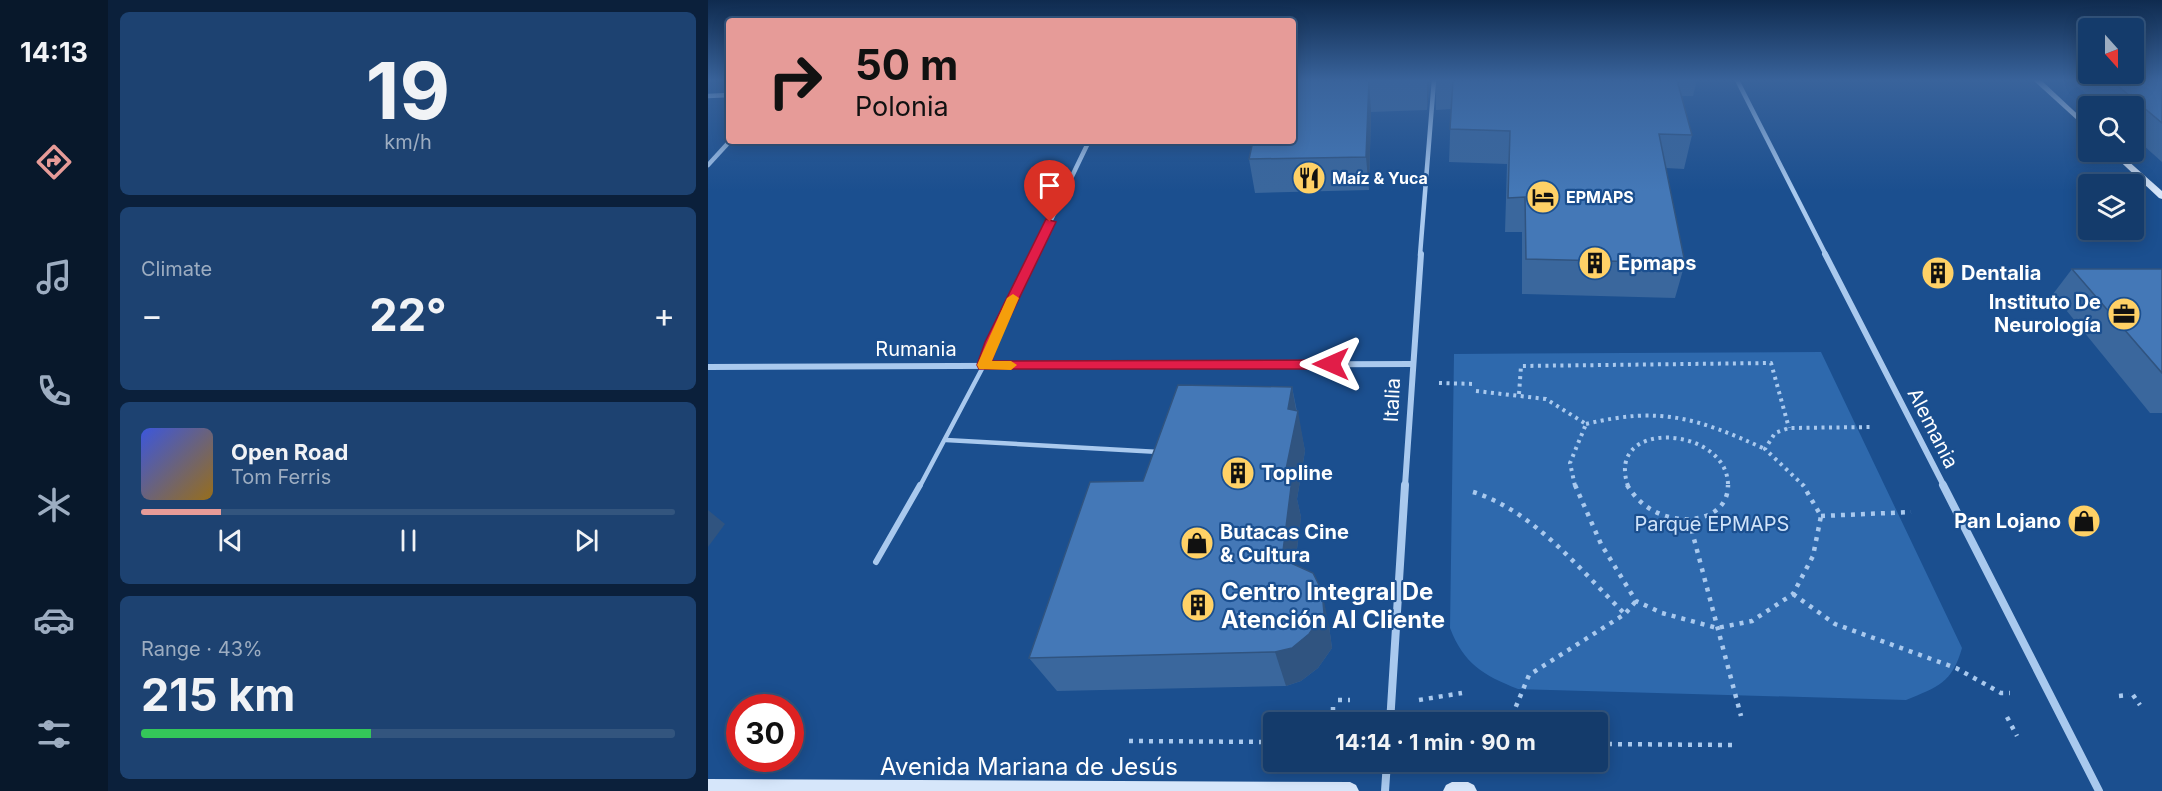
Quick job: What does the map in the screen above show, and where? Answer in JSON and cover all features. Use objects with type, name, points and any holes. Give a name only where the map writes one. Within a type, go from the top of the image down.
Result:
[{"type":"street","name":"Italia","points":[[1391,712],[1412,364],[1431,117]]},
{"type":"street","name":"Alemania","points":[[1756,117],[2099,791]]},
{"type":"street","points":[[708,165],[727,144]]},
{"type":"street","points":[[984,365],[992,342],[1088,144]]},
{"type":"street","points":[[2125,162],[2162,196]]},
{"type":"street","name":"Rumania","points":[[708,367],[1412,364]]},
{"type":"street","points":[[1385,791],[1386,772]]},
{"type":"street","name":"Avenida Mariana de Jesús","points":[[708,788],[1350,791]]},
{"type":"street","points":[[1452,791],[1468,791]]},
{"type":"lane","points":[[876,562],[946,440],[984,365]]},
{"type":"lane","points":[[946,440],[1166,453]]},
{"type":"path","points":[[1519,394],[1521,366],[1771,363],[1789,428]]},
{"type":"path","points":[[1435,383],[1476,384]]},
{"type":"path","points":[[1476,391],[1519,394],[1546,399],[1586,424],[1620,414],[1674,414],[1724,430],[1765,449],[1802,483],[1821,516],[1814,556],[1793,594],[1752,621],[1717,628],[1662,613],[1636,601],[1602,544],[1576,492],[1570,463],[1586,424]]},
{"type":"path","points":[[1765,449],[1775,433],[1789,428],[1874,427]]},
{"type":"path","points":[[1650,438],[1684,439],[1701,445],[1715,456],[1725,469],[1730,483],[1728,497],[1720,508],[1707,517],[1689,520],[1671,519],[1654,512],[1640,503],[1629,490],[1623,478],[1623,464],[1628,453],[1637,444],[1650,438]]},
{"type":"path","points":[[1473,492],[1481,493],[1520,514],[1626,614]]},
{"type":"path","points":[[1821,516],[1911,512]]},
{"type":"path","points":[[1689,520],[1741,716]]},
{"type":"path","points":[[1793,594],[1835,624],[1956,668],[2001,693],[2010,693]]},
{"type":"path","points":[[1514,712],[1529,675],[1626,614],[1636,601]]},
{"type":"path","points":[[1418,700],[1462,693]]},
{"type":"path","points":[[2119,696],[2131,695],[2140,705]]},
{"type":"path","points":[[1338,700],[1350,700]]},
{"type":"path","points":[[1333,707],[1333,712]]},
{"type":"path","points":[[2007,717],[2017,736]]},
{"type":"path","points":[[1129,741],[1263,742]]},
{"type":"path","points":[[1608,744],[1732,745]]},
{"type":"green space","name":"Parque EPMAPS","points":[[1821,352],[1962,648],[1954,669],[1942,682],[1906,700],[1518,689],[1485,673],[1468,659],[1450,628],[1454,354]]},
{"type":"building","points":[[1296,117],[1368,117],[1366,157],[1249,159],[1252,144],[1296,144]]},
{"type":"building","points":[[1451,117],[1687,117],[1692,135],[1659,134],[1685,263],[1526,259],[1525,197],[1508,198],[1510,131],[1450,129]]},
{"type":"building","points":[[2072,269],[2162,269],[2162,373]]},
{"type":"building","points":[[1178,385],[1292,387],[1288,409],[1298,411],[1284,479],[1292,479],[1282,559],[1313,573],[1322,591],[1324,613],[1309,634],[1292,648],[1275,652],[1029,658],[1090,482],[1143,481]]},
{"type":"slow traffic","points":[[1011,365],[984,365],[1013,298]]},
{"type":"place","name":"Maíz & Yuca","points":[[1309,178]]},
{"type":"place","name":"EPMAPS","points":[[1543,197]]},
{"type":"place","name":"Epmaps","points":[[1595,263]]},
{"type":"place","name":"Dentalia","points":[[1938,273]]},
{"type":"place","name":"Instituto De Neurología","points":[[2124,314]]},
{"type":"place","name":"Topline","points":[[1238,473]]},
{"type":"place","name":"Pan Lojano","points":[[2084,521]]},
{"type":"place","name":"Butacas Cine & Cultura","points":[[1197,543]]},
{"type":"place","name":"Centro Integral De Atención Al Cliente","points":[[1198,605]]},
{"type":"route","points":[[1050,222],[992,342],[984,365],[1331,364]]}]
